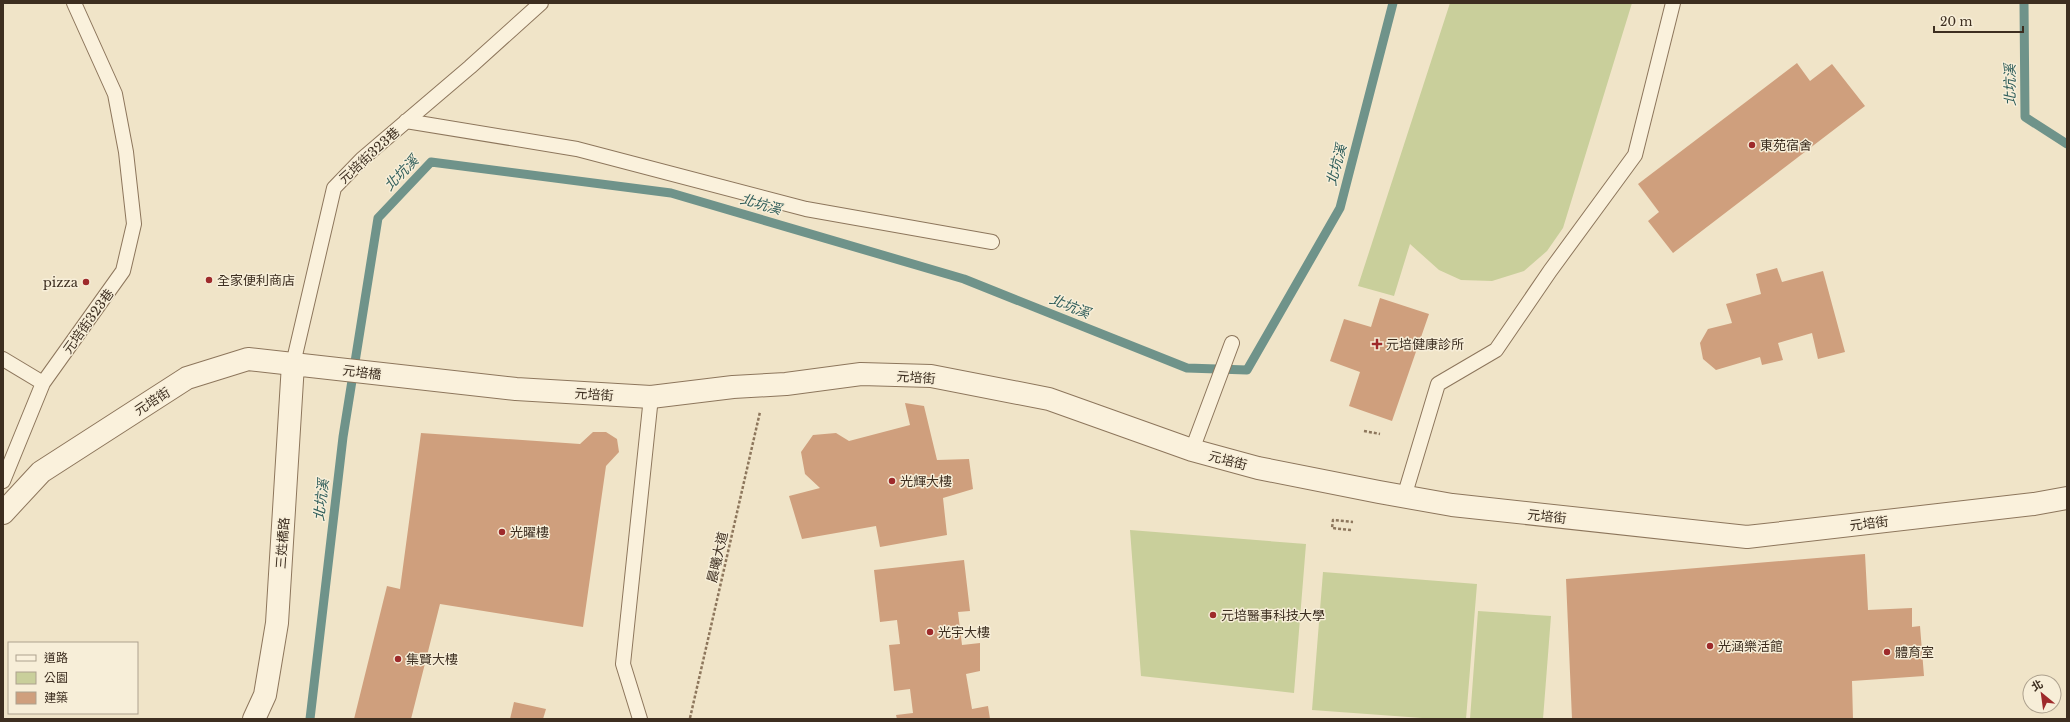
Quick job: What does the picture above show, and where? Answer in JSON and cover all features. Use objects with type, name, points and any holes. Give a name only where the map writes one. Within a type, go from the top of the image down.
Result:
[{"type":"street","name":"元培街","points":[[3,513],[42,472],[187,378],[248,360],[330,368]]},
{"type":"street","name":"三姓橋路","points":[[254,719],[264,695],[278,623],[293,364]]},
{"type":"street","name":"元培橋","points":[[330,368],[395,376]]},
{"type":"street","name":"元培街","points":[[395,376],[516,388],[651,397],[733,387],[786,384],[861,374],[931,376],[1048,399],[1192,450],[1258,468],[1404,497],[1452,505],[1746,537],[2034,504],[2067,498]]},
{"type":"lane","name":"元培街323巷","points":[[3,481],[43,383],[123,271],[134,224],[126,152],[115,94],[74,3]]},
{"type":"lane","name":"元培街323巷","points":[[293,364],[334,188],[362,159],[541,3]]},
{"type":"lane","points":[[1404,497],[1438,384],[1496,350],[1550,271],[1635,155],[1673,3]]},
{"type":"lane","points":[[406,121],[577,149],[806,209],[992,242]]},
{"type":"lane","points":[[1192,450],[1232,343]]},
{"type":"lane","points":[[3,359],[43,383]]},
{"type":"lane","points":[[640,719],[623,664],[651,397]]},
{"type":"path","name":"晨曦大道","points":[[690,718],[761,407]]},
{"type":"path","points":[[1364,431],[1380,434]]},
{"type":"path","points":[[1351,530],[1332,528],[1332,520],[1353,522]]},
{"type":"green space","points":[[1450,3],[1632,3],[1563,228],[1547,251],[1524,271],[1492,281],[1461,280],[1439,270],[1410,244],[1394,296],[1358,286]]},
{"type":"green space","points":[[1130,530],[1306,544],[1294,693],[1141,676]]},
{"type":"green space","points":[[1323,572],[1477,584],[1466,719],[1436,719],[1312,710]]},
{"type":"green space","points":[[1478,611],[1551,616],[1543,719],[1470,719]]},
{"type":"building","name":"東苑宿舍","points":[[1797,63],[1810,81],[1832,64],[1865,106],[1673,253],[1648,221],[1659,212],[1638,184]]},
{"type":"building","points":[[1777,268],[1782,282],[1823,271],[1845,352],[1818,359],[1812,333],[1778,343],[1783,360],[1762,365],[1760,357],[1716,370],[1703,359],[1700,343],[1708,329],[1732,323],[1726,304],[1761,294],[1756,274]]},
{"type":"building","name":"元培健康診所","points":[[1380,298],[1429,314],[1392,421],[1349,406],[1360,372],[1330,361],[1344,319],[1371,327]]},
{"type":"building","name":"光輝大樓","points":[[905,403],[924,406],[937,460],[969,459],[973,489],[943,498],[947,535],[880,547],[876,526],[802,539],[789,496],[820,488],[805,474],[801,452],[813,435],[836,433],[849,441],[910,425]]},
{"type":"building","name":"光曜樓","points":[[593,432],[606,432],[617,439],[619,452],[606,466],[583,627],[440,604],[411,719],[354,719],[387,586],[400,589],[421,433],[580,444]]},
{"type":"building","name":"光涵樂活館","points":[[1865,554],[1868,610],[1912,608],[1912,627],[1920,626],[1924,676],[1852,681],[1853,719],[1572,719],[1566,579]]},
{"type":"building","name":"光宇大樓","points":[[964,560],[970,611],[958,612],[962,645],[980,643],[980,671],[966,674],[972,709],[988,706],[990,719],[897,719],[896,715],[913,713],[910,689],[894,691],[889,645],[900,644],[897,620],[880,622],[874,570]]},
{"type":"building","points":[[514,702],[546,709],[543,719],[510,719]]},
{"type":"waterway","name":"北坑溪","points":[[310,719],[343,437],[378,218],[431,162],[671,193],[964,279],[1187,368],[1247,370],[1340,208],[1393,3]]},
{"type":"waterway","name":"北坑溪","points":[[2024,3],[2025,117],[2067,144]]},
{"type":"place","name":"東苑宿舍","points":[[1752,145]]},
{"type":"place","name":"全家便利商店","points":[[209,280]]},
{"type":"place","name":"pizza","points":[[86,282]]},
{"type":"place","name":"元培健康診所","points":[[1377,344]]},
{"type":"place","name":"光輝大樓","points":[[892,481]]},
{"type":"place","name":"光曜樓","points":[[502,532]]},
{"type":"place","name":"元培醫事科技大學","points":[[1213,615]]},
{"type":"place","name":"光宇大樓","points":[[930,632]]},
{"type":"place","name":"光涵樂活館","points":[[1710,646]]},
{"type":"place","name":"體育室","points":[[1887,652]]},
{"type":"place","name":"集賢大樓","points":[[398,659]]}]
